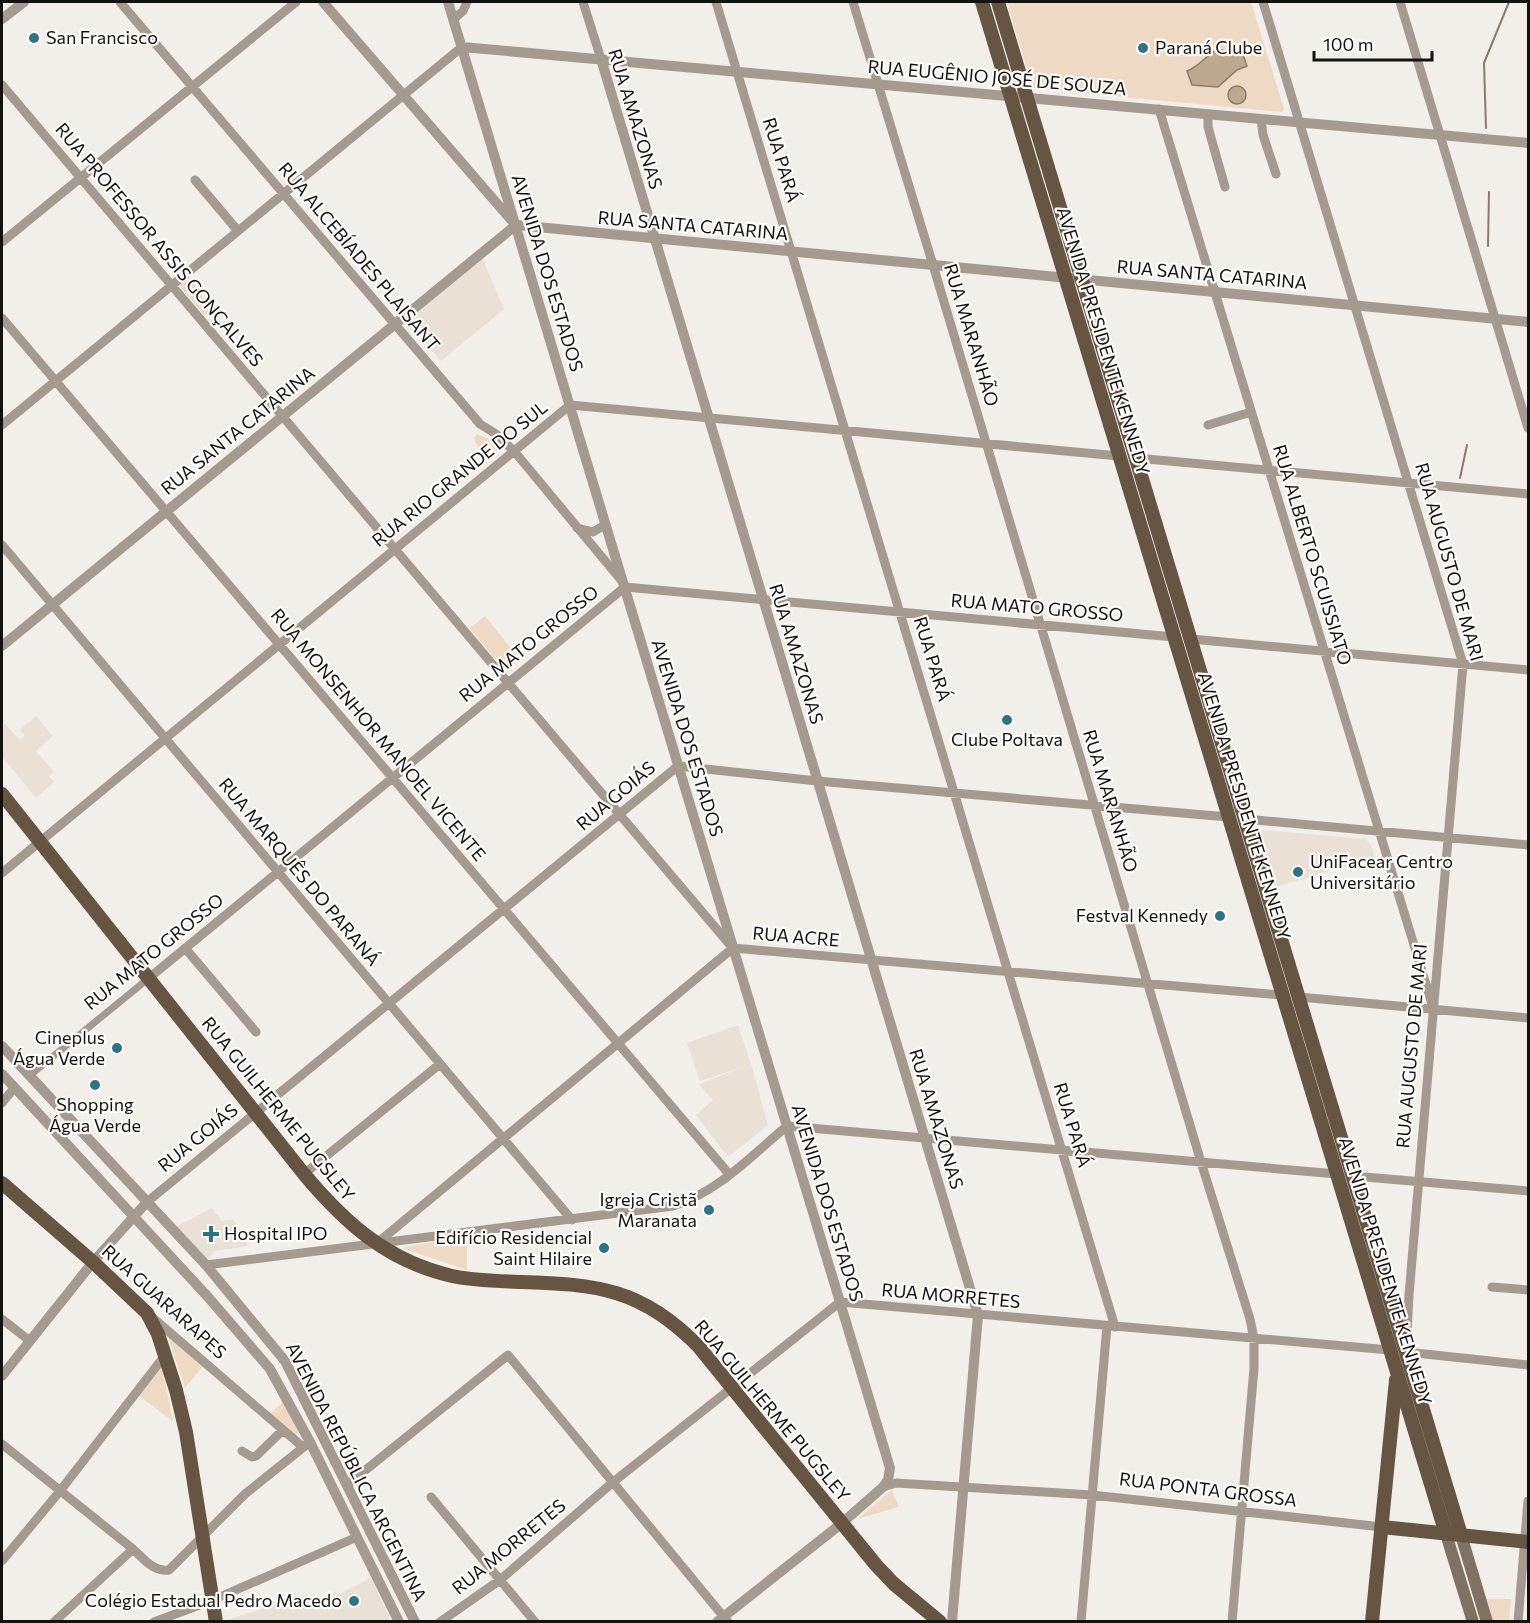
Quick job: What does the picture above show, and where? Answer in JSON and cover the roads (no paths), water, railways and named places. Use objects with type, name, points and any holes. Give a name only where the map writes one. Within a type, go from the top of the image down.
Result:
[{"type":"main road","name":"AVENIDA PRESIDENTE KENNEDY","points":[[981,2],[1473,1622]]},
{"type":"main road","name":"AVENIDA PRESIDENTE KENNEDY","points":[[998,2],[1406,1352],[1406,1401],[1461,1536],[1487,1622]]},
{"type":"main road","points":[[1037,187],[1040,181],[1045,179],[1050,180],[1053,185]]},
{"type":"main road","points":[[1201,728],[1218,729]]},
{"type":"main road","name":"RUA GUILHERME PUGSLEY","points":[[2,794],[304,1174],[339,1213],[376,1244],[418,1265],[452,1276],[485,1281],[589,1285],[626,1296],[656,1310],[678,1326],[699,1347],[894,1584],[940,1622]]},
{"type":"main road","points":[[1298,1045],[1312,1041]]},
{"type":"main road","name":"RUA GUARARAPES","points":[[2,1183],[93,1262],[147,1313]]},
{"type":"main road","points":[[147,1313],[165,1354],[186,1432],[216,1622]]},
{"type":"main road","points":[[1372,1622],[1382,1527],[1406,1401]]},
{"type":"main road","name":"RUA PONTA GROSSA","points":[[1382,1527],[1527,1542]]},
{"type":"street","points":[[2,19],[24,2]]},
{"type":"street","name":"RUA ALCEBÍADES PLAISANT","points":[[120,2],[480,424],[496,434],[513,451],[624,584]]},
{"type":"street","points":[[2,242],[296,2]]},
{"type":"street","points":[[323,2],[516,225]]},
{"type":"street","name":"AVENIDA DOS ESTADOS","points":[[448,2],[890,1468],[890,1476],[883,1487]]},
{"type":"street","points":[[454,19],[467,2]]},
{"type":"street","name":"RUA AMAZONAS","points":[[583,2],[978,1316]]},
{"type":"street","name":"RUA PARÁ","points":[[716,2],[1062,1150],[1111,1327],[1092,1495],[1081,1622]]},
{"type":"street","name":"RUA MARANHÃO","points":[[852,2],[933,265],[1147,984],[1248,1311],[1254,1340],[1254,1368],[1232,1622]]},
{"type":"street","name":"RUA AUGUSTO DE MARI","points":[[1263,2],[1463,664],[1418,1182],[1406,1352]]},
{"type":"street","points":[[1400,2],[1528,428]]},
{"type":"street","points":[[2,425],[462,47]]},
{"type":"street","name":"RUA EUGÊNIO JOSÉ DE SOUZA","points":[[462,47],[1528,143]]},
{"type":"street","name":"RUA PROFESSOR ASSIS GONÇALVES","points":[[2,85],[733,948]]},
{"type":"street","name":"RUA ALBERTO SCUISSIATO","points":[[1160,110],[1433,1009]]},
{"type":"street","points":[[1208,114],[1212,144],[1225,187]]},
{"type":"street","points":[[1261,119],[1263,135],[1276,174]]},
{"type":"street","points":[[195,180],[238,231]]},
{"type":"street","name":"RUA SANTA CATARINA","points":[[2,646],[516,225],[1528,322]]},
{"type":"street","name":"RUA MONSENHOR MANOEL VICENTE","points":[[2,318],[729,1174]]},
{"type":"street","name":"RUA RIO GRANDE DO SUL","points":[[2,873],[570,405],[1119,456]]},
{"type":"street","points":[[1208,425],[1251,412]]},
{"type":"street","points":[[1136,458],[1528,494]]},
{"type":"street","points":[[577,528],[592,532],[606,524]]},
{"type":"street","name":"RUA MARQUÊS DO PARANÁ","points":[[2,545],[572,1220]]},
{"type":"street","name":"RUA MATO GROSSO","points":[[29,1076],[624,584],[763,600],[1174,637]]},
{"type":"street","points":[[1191,639],[1528,670]]},
{"type":"street","name":"RUA GOIÁS","points":[[147,1202],[678,766],[817,781],[1228,817]]},
{"type":"street","points":[[1245,819],[1528,845]]},
{"type":"street","points":[[185,948],[256,1032]]},
{"type":"street","name":"RUA ACRE","points":[[376,1244],[733,948],[1282,995]]},
{"type":"street","points":[[1299,997],[1528,1018]]},
{"type":"street","name":"AVENIDA REPÚBLICA ARGENTINA","points":[[2,1046],[206,1265],[285,1361],[414,1622]]},
{"type":"street","points":[[304,1174],[440,1064]]},
{"type":"street","name":"AVENIDA REPÚBLICA ARGENTINA","points":[[2,1074],[201,1290],[270,1369],[306,1445],[357,1537],[399,1622]]},
{"type":"street","points":[[2,1103],[14,1088]]},
{"type":"street","points":[[206,1265],[673,1206],[694,1198],[729,1174],[787,1126],[1337,1174]]},
{"type":"street","points":[[1353,1176],[1528,1191]]},
{"type":"street","points":[[2,1376],[93,1262],[147,1202]]},
{"type":"street","points":[[1492,1287],[1528,1290]]},
{"type":"street","points":[[1391,1303],[1398,1302],[1409,1295]]},
{"type":"street","name":"RUA MORRETES","points":[[440,1622],[500,1580],[612,1483],[840,1302],[978,1316],[1390,1350]]},
{"type":"street","name":"RUA GUARARAPES","points":[[147,1313],[283,1430],[306,1445]]},
{"type":"street","points":[[952,1622],[978,1316]]},
{"type":"street","points":[[2,1318],[30,1341]]},
{"type":"street","points":[[1406,1352],[1528,1365]]},
{"type":"street","points":[[2,1561],[60,1491],[165,1354]]},
{"type":"street","points":[[347,1485],[508,1355],[723,1620],[883,1487]]},
{"type":"street","points":[[242,1451],[249,1456],[256,1456],[283,1430]]},
{"type":"street","points":[[2,1444],[155,1568],[169,1570],[245,1494],[306,1445]]},
{"type":"street","name":"RUA PONTA GROSSA","points":[[883,1487],[896,1483],[1092,1495],[1382,1527]]},
{"type":"street","points":[[432,1497],[535,1622]]},
{"type":"street","points":[[1518,1622],[1527,1542],[1528,1501]]},
{"type":"street","points":[[154,1622],[213,1600],[357,1537]]},
{"type":"street","points":[[54,1622],[134,1549]]},
{"type":"waterway","points":[[1486,128],[1484,63],[1509,2]]},
{"type":"waterway","points":[[1488,246],[1489,192]]},
{"type":"waterway","points":[[1460,478],[1467,445]]},
{"type":"place","name":"San Francisco","points":[[34,38]]},
{"type":"place","name":"Paraná Clube","points":[[1143,48]]},
{"type":"place","name":"Clube Poltava","points":[[1007,720]]},
{"type":"place","name":"UniFacear Centro Universitário","points":[[1298,872]]},
{"type":"place","name":"Festval Kennedy","points":[[1220,916]]},
{"type":"place","name":"Cineplus Água Verde","points":[[117,1048]]},
{"type":"place","name":"Shopping Água Verde","points":[[95,1085]]},
{"type":"place","name":"Igreja Cristã Maranata","points":[[709,1210]]},
{"type":"place","name":"Hospital IPO","points":[[211,1234]]},
{"type":"place","name":"Edifício Residencial Saint Hilaire","points":[[604,1248]]},
{"type":"place","name":"Colégio Estadual Pedro Macedo","points":[[354,1601]]}]
